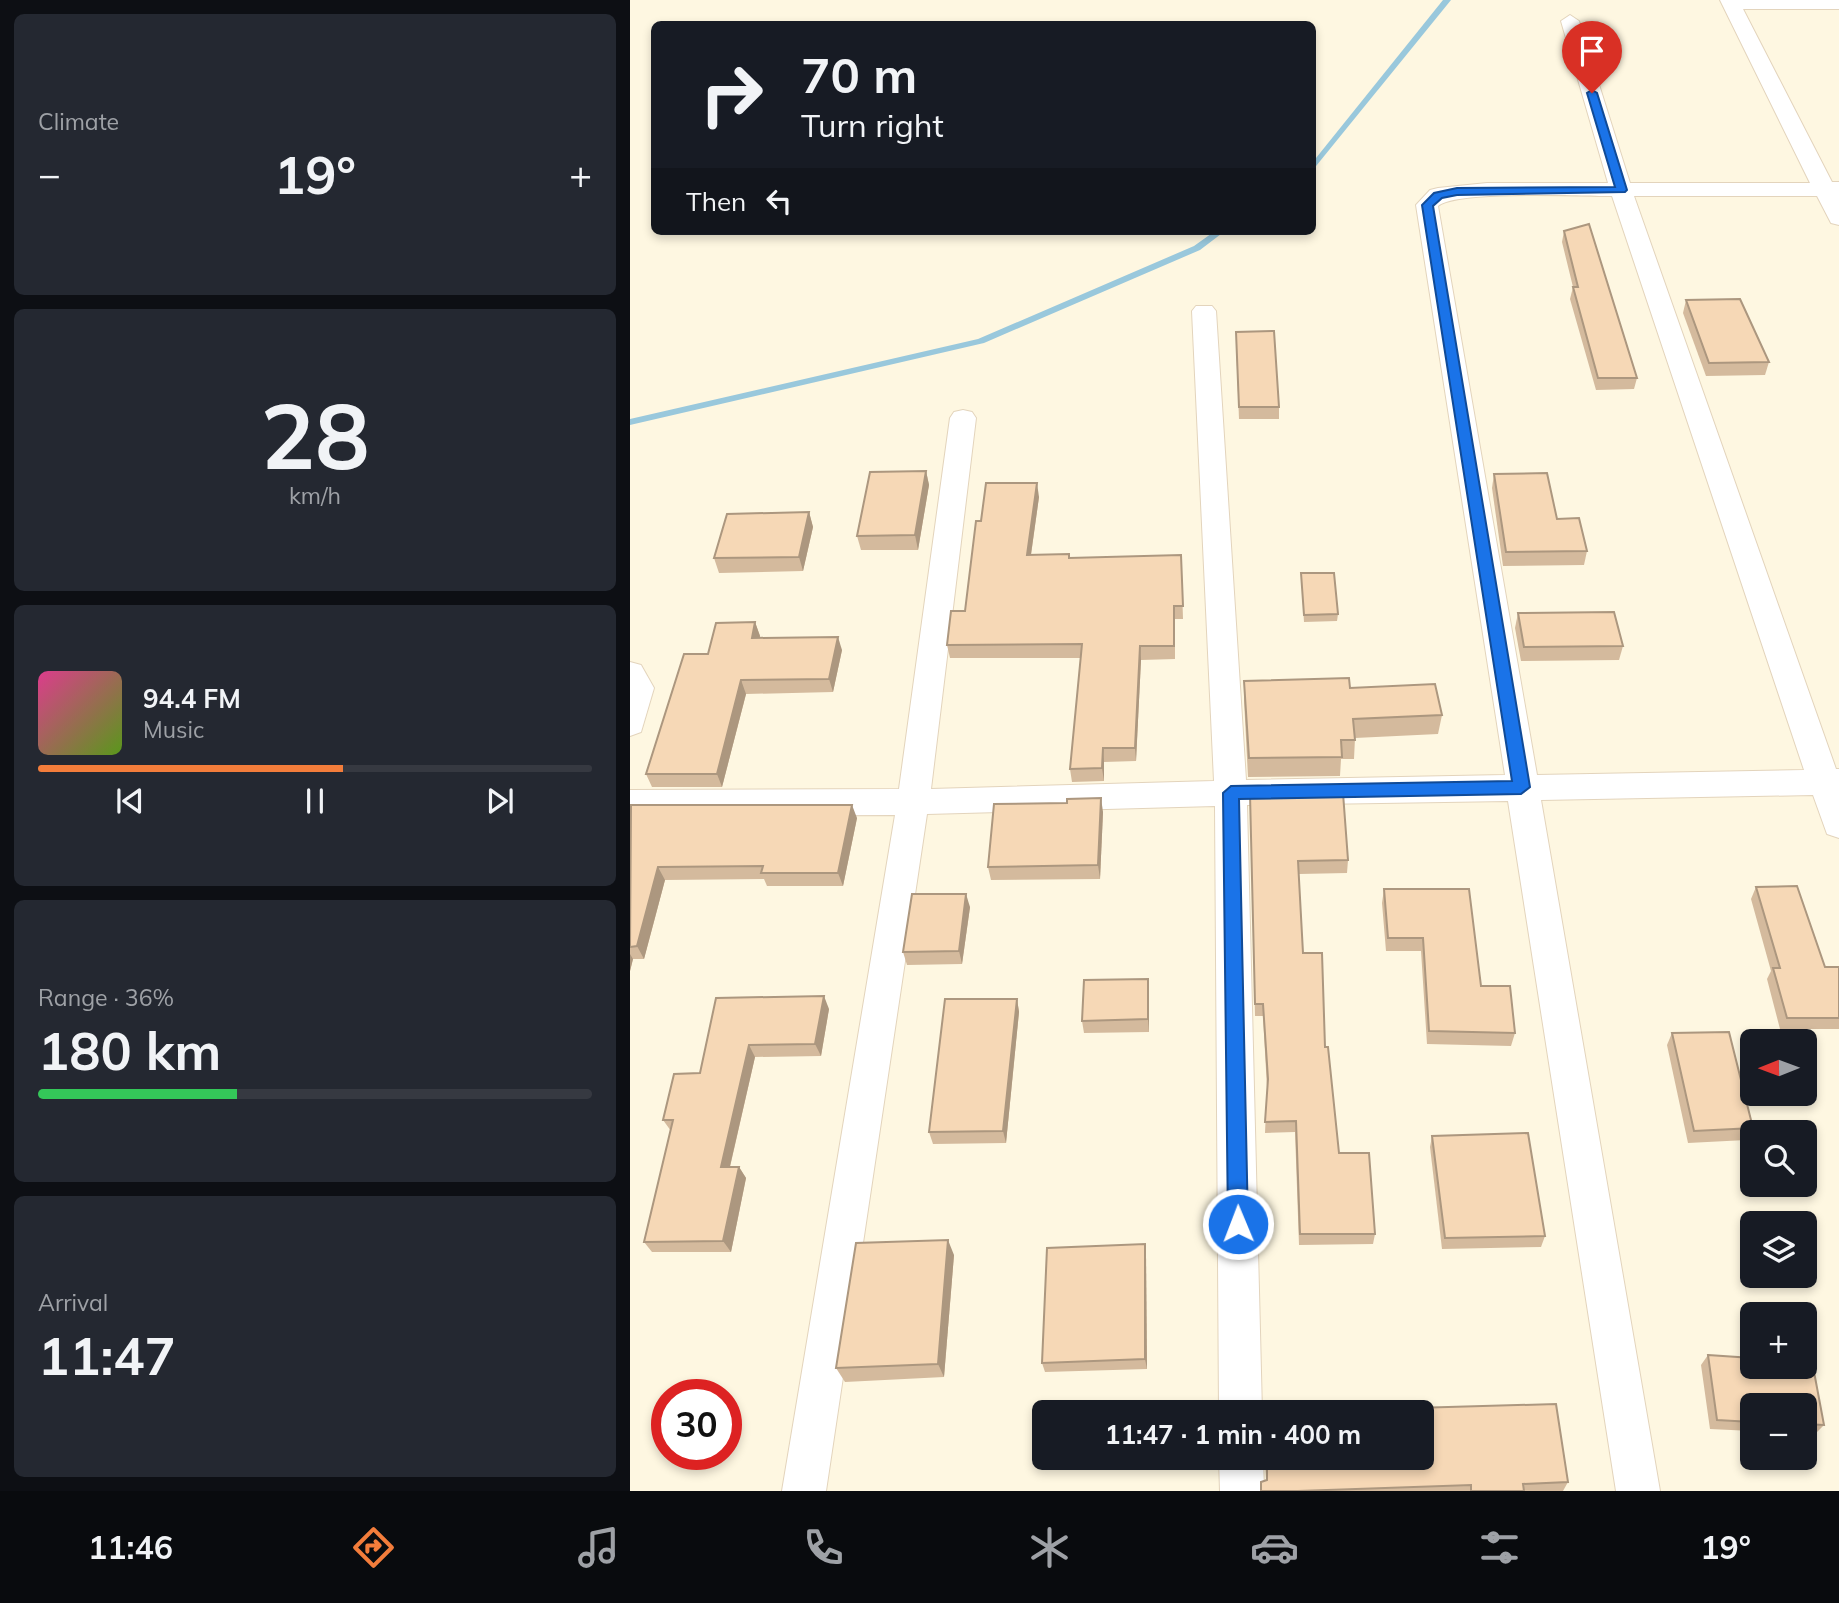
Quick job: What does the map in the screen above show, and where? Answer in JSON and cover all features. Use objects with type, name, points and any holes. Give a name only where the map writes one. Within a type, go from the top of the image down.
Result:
[{"type":"street","points":[[1839,3],[1730,2],[1832,189],[1839,218]]},
{"type":"street","points":[[1570,21],[1621,190],[1832,782],[1839,825]]},
{"type":"street","points":[[1638,1491],[1427,205],[1438,195],[1457,191],[1832,189]]},
{"type":"street","points":[[1204,311],[1231,793],[1241,1400]]},
{"type":"street","points":[[804,1491],[913,802],[963,418]]},
{"type":"street","points":[[630,673],[639,688],[630,724]]},
{"type":"street","points":[[630,803],[913,802],[1832,782]]},
{"type":"street","points":[[1241,1470],[1242,1491]]},
{"type":"building","points":[[1589,224],[1637,378],[1598,378],[1573,287],[1578,287],[1564,231]]},
{"type":"building","points":[[1740,299],[1769,362],[1709,363],[1686,300]]},
{"type":"building","points":[[1274,331],[1279,407],[1239,407],[1236,332]]},
{"type":"building","points":[[926,471],[915,535],[857,536],[870,472]]},
{"type":"building","points":[[1547,473],[1557,519],[1579,518],[1587,551],[1506,552],[1494,474]]},
{"type":"building","points":[[986,483],[1037,483],[1027,555],[1069,554],[1069,558],[1181,555],[1183,606],[1174,606],[1174,646],[1140,646],[1135,748],[1103,748],[1102,768],[1070,769],[1082,644],[947,645],[951,611],[965,611],[976,521],[981,521]]},
{"type":"building","points":[[809,512],[799,557],[714,558],[727,514]]},
{"type":"building","points":[[1301,573],[1334,573],[1338,614],[1304,615]]},
{"type":"building","points":[[1614,612],[1623,646],[1524,647],[1518,613]]},
{"type":"building","points":[[755,622],[752,638],[838,637],[829,679],[741,680],[717,774],[646,774],[684,654],[708,654],[716,623]]},
{"type":"building","points":[[1349,678],[1350,688],[1435,684],[1442,715],[1353,719],[1355,740],[1341,740],[1342,757],[1249,758],[1244,681]]},
{"type":"building","points":[[1343,793],[1348,860],[1298,861],[1303,953],[1322,953],[1325,1047],[1328,1047],[1339,1153],[1369,1153],[1375,1234],[1300,1234],[1296,1121],[1265,1122],[1268,1079],[1263,1004],[1255,1004],[1250,794]]},
{"type":"building","points":[[1101,798],[1098,865],[988,867],[994,804],[1067,803],[1067,799]]},
{"type":"building","points":[[631,805],[852,805],[838,873],[761,873],[763,866],[658,867],[637,946],[630,947]]},
{"type":"building","points":[[1797,886],[1825,967],[1839,967],[1839,1018],[1787,1018],[1773,968],[1780,968],[1756,887]]},
{"type":"building","points":[[1384,889],[1469,889],[1481,986],[1510,986],[1515,1033],[1429,1031],[1423,938],[1388,938]]},
{"type":"building","points":[[912,894],[966,894],[959,951],[903,952]]},
{"type":"building","points":[[1148,979],[1148,1019],[1082,1021],[1084,980]]},
{"type":"building","points":[[824,996],[815,1044],[749,1045],[721,1167],[739,1167],[723,1241],[644,1242],[673,1120],[663,1120],[674,1074],[700,1073],[716,998]]},
{"type":"building","points":[[945,999],[1017,999],[1003,1131],[929,1132]]},
{"type":"building","points":[[1729,1032],[1740,1076],[1740,1106],[1748,1106],[1751,1120],[1740,1120],[1740,1129],[1694,1131],[1672,1033]]},
{"type":"building","points":[[1528,1133],[1545,1236],[1445,1238],[1432,1136]]},
{"type":"building","points":[[948,1240],[938,1364],[836,1368],[856,1243]]},
{"type":"building","points":[[1145,1244],[1145,1359],[1042,1363],[1047,1248]]},
{"type":"building","points":[[1708,1355],[1740,1357],[1740,1379],[1815,1379],[1824,1425],[1817,1425],[1817,1393],[1740,1393],[1740,1421],[1717,1420]]},
{"type":"building","points":[[1556,1404],[1568,1482],[1523,1484],[1524,1491],[1471,1491],[1471,1485],[1261,1491],[1261,1482],[1267,1480],[1267,1470],[1434,1470],[1434,1407]]},
{"type":"waterway","points":[[1316,164],[1447,0]]},
{"type":"waterway","points":[[630,422],[981,341],[1197,248],[1215,235]]},
{"type":"route","points":[[1238,1224],[1231,793],[1521,787],[1427,205],[1438,195],[1457,191],[1621,190],[1592,93]]}]
